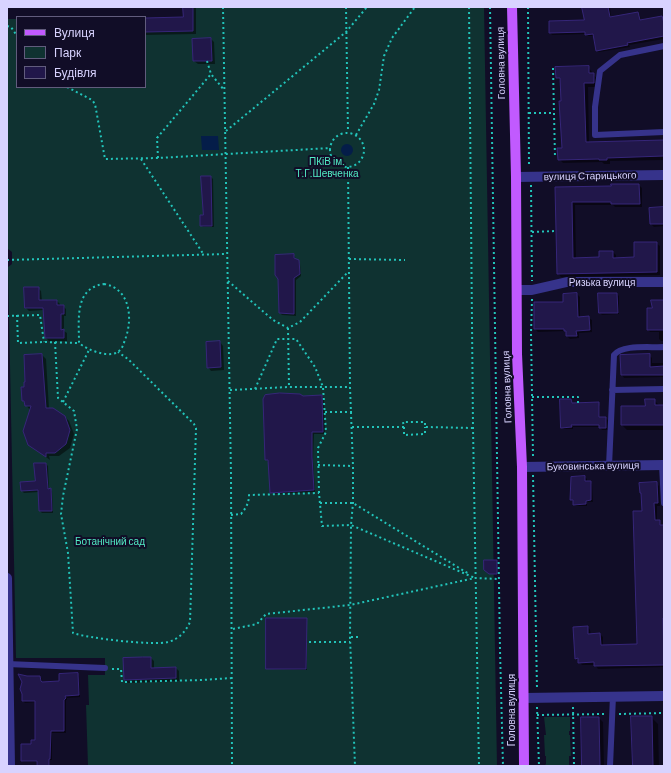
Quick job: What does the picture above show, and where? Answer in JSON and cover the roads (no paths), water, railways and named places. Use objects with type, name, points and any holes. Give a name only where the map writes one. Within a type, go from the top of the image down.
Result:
[{"type":"main road","name":"Головна вулиця","points":[[512,7],[516,177],[517,354],[522,467],[524,766]]},
{"type":"street","name":"вулиця Старицького","points":[[516,177],[664,175]]},
{"type":"street","name":"Ризька вулиця","points":[[517,290],[532,290],[567,282],[664,282]]},
{"type":"street","name":"Буковинська вулиця","points":[[522,467],[663,466]]},
{"type":"street","points":[[7,578],[10,766]]},
{"type":"street","points":[[524,698],[664,696]]},
{"type":"lane","points":[[664,46],[620,55],[600,71],[595,107],[595,135],[664,132]]},
{"type":"lane","points":[[609,466],[614,355],[617,351],[624,348],[664,347]]},
{"type":"lane","points":[[612,390],[664,389]]},
{"type":"lane","points":[[663,466],[664,503]]},
{"type":"lane","points":[[8,664],[105,668]]},
{"type":"lane","points":[[610,766],[613,696]]},
{"type":"water","points":[[201,136],[218,136],[219,150],[202,150]]},
{"type":"water","points":[[349,144],[352,145],[352,155],[345,156],[342,155],[341,148],[342,145]]},
{"type":"park label","name":"ПКіВ ім. Т.Г.Шевченка","points":[[327,168]]},
{"type":"park label","name":"Ботанічний сад","points":[[110,542]]}]
